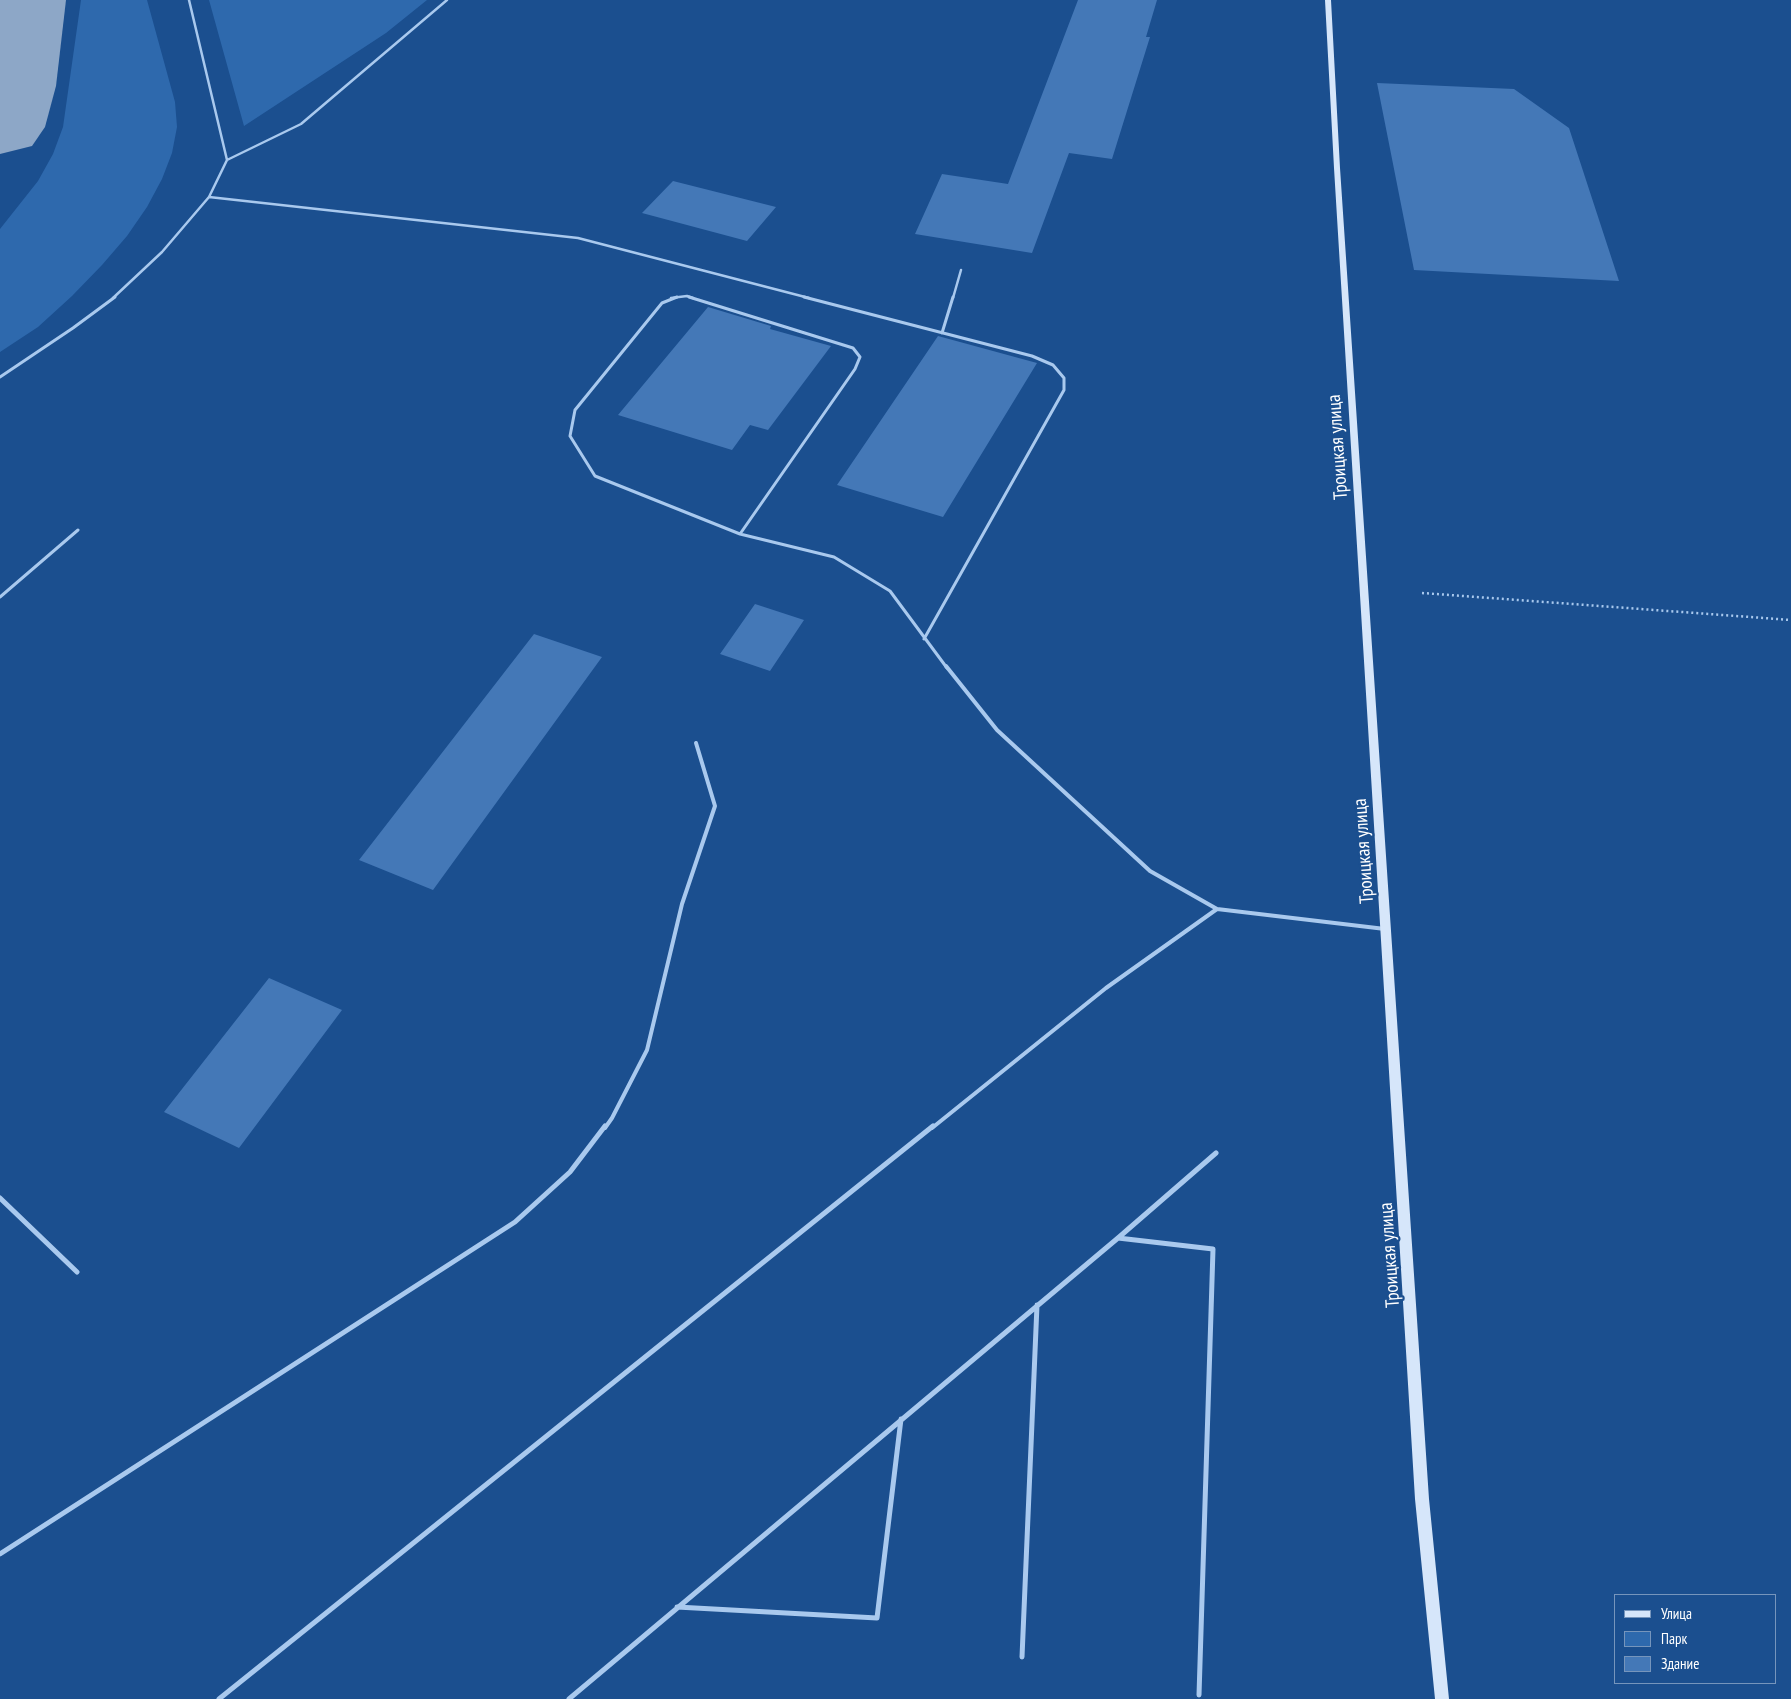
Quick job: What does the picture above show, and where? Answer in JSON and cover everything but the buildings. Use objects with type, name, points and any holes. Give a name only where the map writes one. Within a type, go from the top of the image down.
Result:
[{"type":"street","name":"Троицкая улица","points":[[1328,0],[1422,1499],[1442,1699]]},
{"type":"lane","points":[[0,378],[73,328],[120,292],[162,252],[209,198],[227,160],[189,0]]},
{"type":"lane","points":[[227,160],[269,142],[301,124],[447,0]]},
{"type":"lane","points":[[209,198],[578,238],[1032,356],[1053,365],[1064,378],[1064,390],[924,639]]},
{"type":"lane","points":[[942,333],[961,270]]},
{"type":"lane","points":[[740,534],[855,369],[860,357],[853,348],[687,296],[673,297],[662,304],[575,410],[570,436],[595,476],[740,534],[834,558],[890,591],[924,639],[997,730],[1150,871],[1217,909],[1387,930]]},
{"type":"lane","points":[[0,597],[78,530]]},
{"type":"lane","points":[[0,1554],[515,1222],[570,1172],[612,1118],[647,1050],[682,904],[715,806],[696,743]]},
{"type":"lane","points":[[219,1699],[1098,994],[1217,909]]},
{"type":"lane","points":[[569,1699],[1118,1238],[1216,1153]]},
{"type":"lane","points":[[0,1198],[77,1272]]},
{"type":"lane","points":[[1118,1238],[1213,1249],[1199,1695]]},
{"type":"lane","points":[[1022,1657],[1037,1305]]},
{"type":"lane","points":[[677,1607],[877,1618],[901,1419]]},
{"type":"path","points":[[1422,593],[1791,620]]},
{"type":"green space","points":[[81,0],[147,0],[175,102],[177,127],[172,153],[162,179],[147,207],[127,236],[102,265],[38,327],[0,352],[0,229],[38,181],[53,154],[63,127]]},
{"type":"green space","points":[[209,0],[427,0],[386,33],[244,126]]},
{"type":"taxiway","points":[[0,127],[13,86],[25,0]]}]
